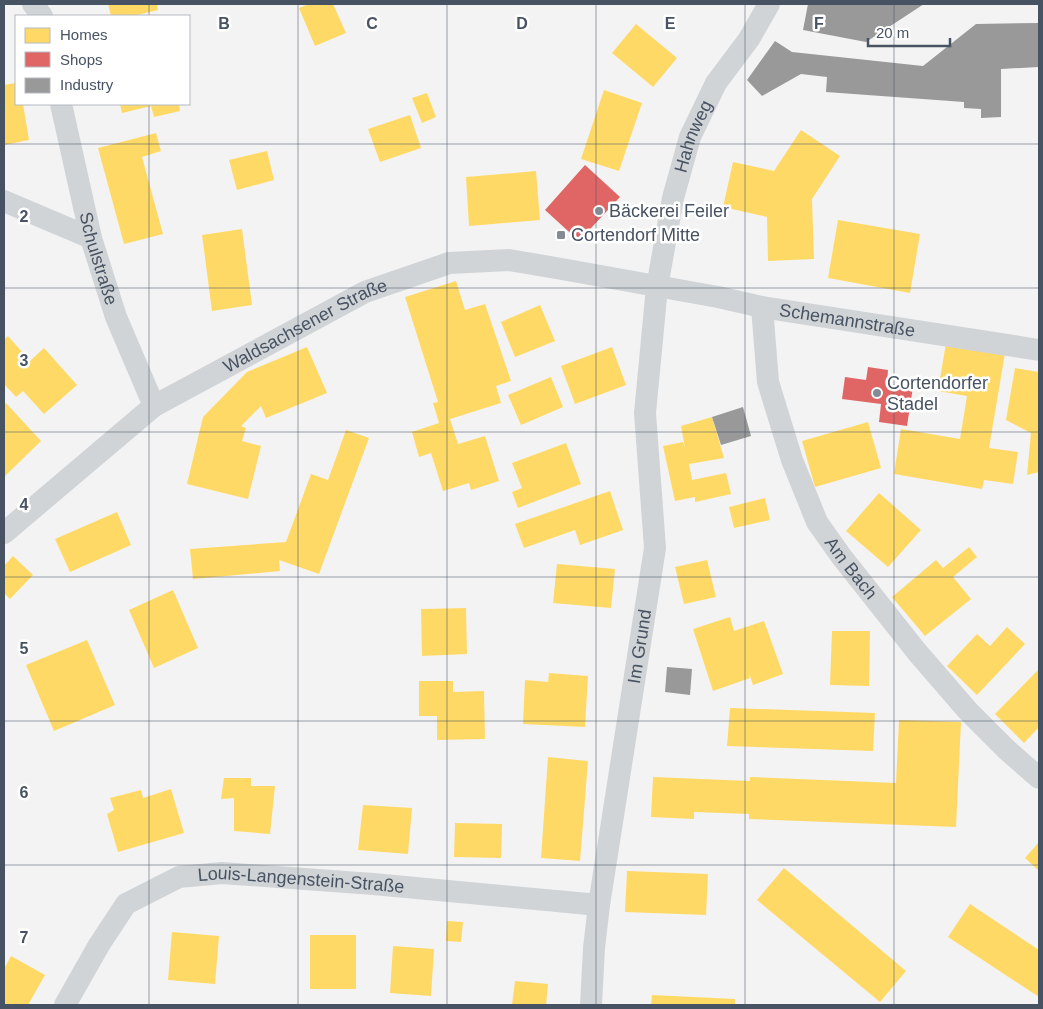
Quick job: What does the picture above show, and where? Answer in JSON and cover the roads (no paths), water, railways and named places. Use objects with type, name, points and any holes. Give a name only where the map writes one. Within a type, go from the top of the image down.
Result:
[{"type":"street","points":[[33,4],[41,15]]},
{"type":"street","name":"Hahnweg","points":[[657,286],[673,198],[690,137],[716,83],[749,39],[769,4]]},
{"type":"street","name":"Schulstraße","points":[[61,105],[90,238],[116,317],[154,406]]},
{"type":"street","points":[[4,201],[90,238]]},
{"type":"street","name":"Waldsachsener Straße","points":[[4,534],[154,406],[365,292],[449,263],[509,260],[657,286]]},
{"type":"street","name":"Schemannstraße","points":[[657,286],[762,307],[1039,350]]},
{"type":"street","name":"Im Grund","points":[[591,1005],[594,948],[599,905],[655,548],[645,413],[657,286]]},
{"type":"street","name":"Am Bach","points":[[762,307],[768,382],[792,460],[817,522],[841,556],[923,660],[1006,749],[1039,778]]},
{"type":"street","name":"Louis-Langenstein-Straße","points":[[64,1005],[99,945],[126,904],[178,877],[222,873],[373,884],[599,905]]},
{"type":"place","name":"Bäckerei Feiler","points":[[599,211]]},
{"type":"place","name":"Cortendorf Mitte","points":[[561,235]]},
{"type":"place","name":"Cortendorfer Stadel","points":[[877,393]]}]
